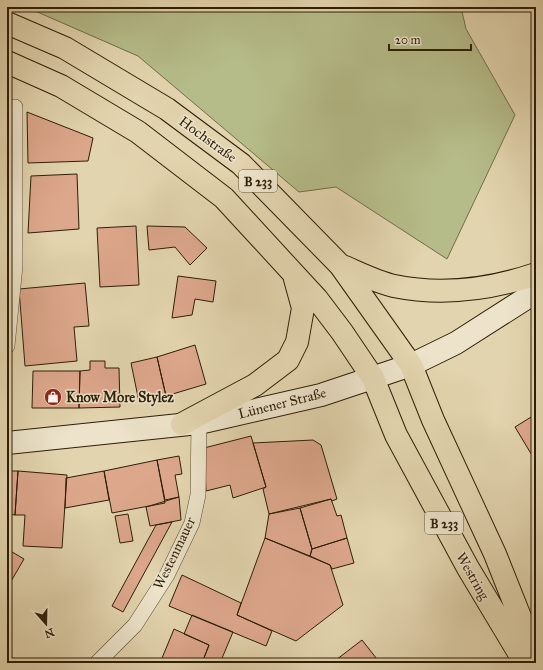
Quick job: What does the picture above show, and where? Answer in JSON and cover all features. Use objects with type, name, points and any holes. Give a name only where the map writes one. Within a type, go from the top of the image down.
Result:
[{"type":"main road","name":"Hochstraße","points":[[7,23],[65,48],[174,114],[241,164],[340,265],[411,365]]},
{"type":"main road","name":"B 233","points":[[7,62],[61,86],[138,132],[224,198],[294,274],[342,332],[373,378]]},
{"type":"main road","points":[[340,265],[393,286],[438,292],[473,290],[536,274]]},
{"type":"main road","points":[[190,424],[255,385],[288,360],[297,342],[303,308],[294,274]]},
{"type":"main road","name":"Westring","points":[[411,365],[433,420],[495,554],[536,658]]},
{"type":"main road","name":"Westring","points":[[373,378],[396,435],[468,568],[525,663]]},
{"type":"street","name":"Lünener Straße","points":[[7,443],[190,424],[321,395],[411,365],[456,343],[536,292]]},
{"type":"lane","points":[[7,346],[15,266],[15,107]]},
{"type":"lane","name":"Westenmauer","points":[[98,663],[135,625],[167,575],[192,523],[198,495],[190,424]]},
{"type":"green space","points":[[26,7],[461,7],[466,29],[515,115],[447,259],[336,187],[299,192],[138,56]]},
{"type":"building","points":[[27,112],[93,138],[88,161],[28,163]]},
{"type":"building","points":[[77,174],[79,229],[28,233],[31,176]]},
{"type":"building","points":[[136,226],[139,285],[100,287],[97,228]]},
{"type":"building","points":[[147,226],[185,227],[207,248],[190,265],[175,247],[149,250]]},
{"type":"building","points":[[178,276],[216,281],[213,302],[195,299],[192,315],[172,318]]},
{"type":"building","points":[[85,283],[89,326],[74,327],[77,361],[25,366],[19,289]]},
{"type":"building","points":[[195,345],[206,384],[166,396],[157,357]]},
{"type":"building","points":[[157,357],[166,396],[139,402],[131,363]]},
{"type":"building","points":[[90,361],[105,361],[105,368],[119,368],[120,407],[79,408],[80,371],[90,370]]},
{"type":"building","points":[[33,371],[80,371],[79,408],[32,408]]},
{"type":"building","points":[[536,414],[536,462],[515,427]]},
{"type":"building","points":[[251,436],[266,487],[233,498],[230,485],[206,491],[204,448]]},
{"type":"building","points":[[313,440],[321,445],[337,499],[332,501],[331,499],[269,514],[263,489],[266,487],[253,443]]},
{"type":"building","points":[[179,456],[182,474],[175,475],[179,497],[165,500],[157,460]]},
{"type":"building","points":[[157,460],[165,503],[112,513],[104,471]]},
{"type":"building","points":[[7,471],[18,471],[15,515],[7,514]]},
{"type":"building","points":[[18,471],[67,475],[62,548],[23,546],[25,515],[15,515]]},
{"type":"building","points":[[104,471],[109,500],[65,508],[66,478]]},
{"type":"building","points":[[179,497],[181,520],[150,526],[146,507]]},
{"type":"building","points":[[331,499],[337,516],[341,515],[347,538],[312,549],[300,508]]},
{"type":"building","points":[[300,508],[312,549],[310,556],[265,538],[269,514]]},
{"type":"building","points":[[128,514],[133,541],[120,543],[115,516]]},
{"type":"building","points":[[172,522],[123,612],[112,606],[156,525]]},
{"type":"building","points":[[265,538],[330,565],[343,605],[296,641],[237,615]]},
{"type":"building","points":[[347,538],[354,563],[332,569],[330,565],[310,556],[312,549]]},
{"type":"building","points":[[7,549],[24,559],[10,583],[7,581]]},
{"type":"building","points":[[182,575],[241,603],[237,615],[272,631],[266,646],[169,606]]},
{"type":"building","points":[[192,615],[233,632],[220,663],[202,663],[209,645],[184,634]]},
{"type":"building","points":[[174,629],[209,645],[202,663],[160,663]]},
{"type":"building","points":[[362,640],[380,663],[332,663]]},
{"type":"place","name":"Know More Stylez","points":[[53,397]]}]
